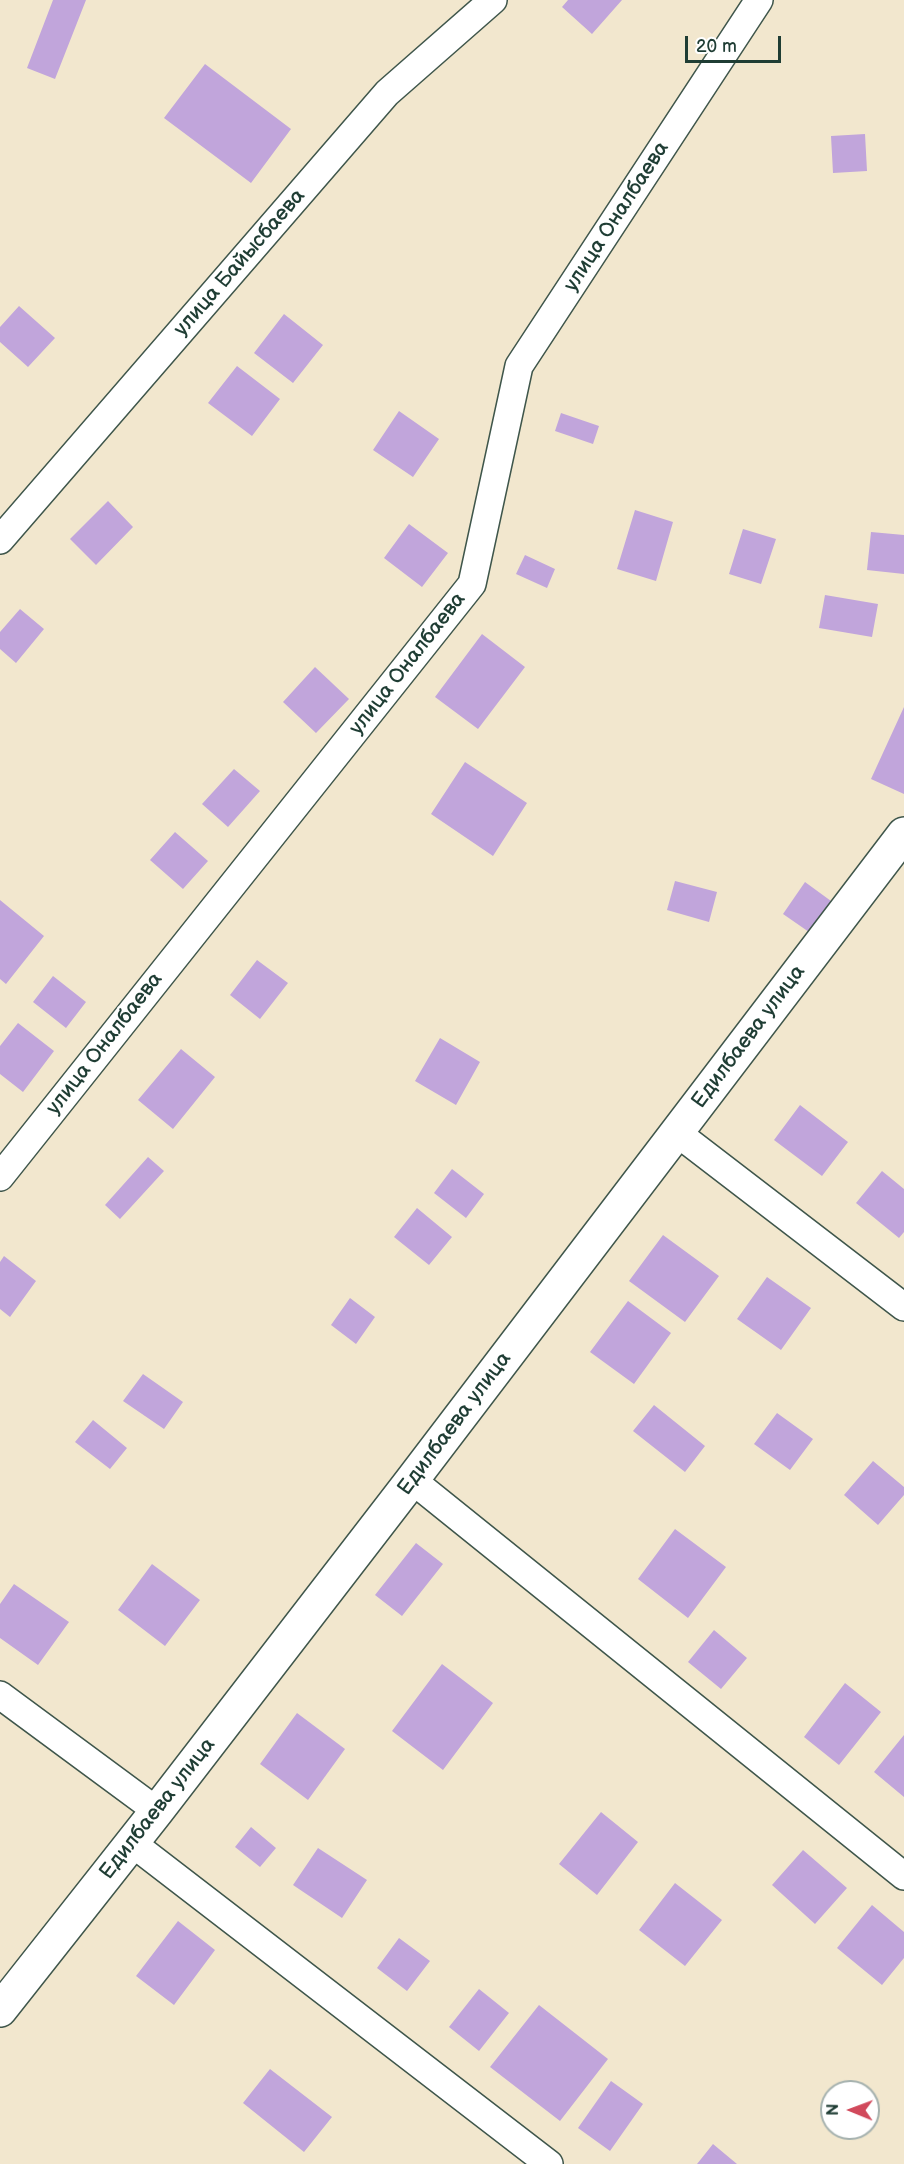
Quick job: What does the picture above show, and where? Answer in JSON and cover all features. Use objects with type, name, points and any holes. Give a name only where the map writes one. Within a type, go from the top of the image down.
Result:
[{"type":"street","name":"улица Байысбаева","points":[[0,540],[387,93],[493,0]]},
{"type":"street","name":"улица Оналбаева","points":[[0,1177],[472,584],[519,366],[759,0]]},
{"type":"street","name":"Едилбаева улица","points":[[0,2010],[157,1811],[412,1480],[904,834]]},
{"type":"street","points":[[676,1132],[904,1307]]},
{"type":"street","points":[[412,1480],[904,1876]]},
{"type":"street","points":[[0,1695],[157,1811]]},
{"type":"street","points":[[132,1843],[549,2164]]},
{"type":"building","points":[[53,0],[86,0],[55,79],[27,68]]},
{"type":"building","points":[[568,0],[622,0],[592,34],[562,7]]},
{"type":"building","points":[[205,64],[291,129],[251,183],[164,118]]},
{"type":"building","points":[[865,134],[867,171],[833,173],[831,136]]},
{"type":"building","points":[[19,306],[55,338],[28,367],[0,342],[0,327]]},
{"type":"building","points":[[284,314],[323,345],[293,383],[254,353]]},
{"type":"building","points":[[237,366],[280,399],[252,436],[208,403]]},
{"type":"building","points":[[399,411],[439,439],[413,477],[373,450]]},
{"type":"building","points":[[561,413],[599,426],[593,444],[555,431]]},
{"type":"building","points":[[108,501],[133,527],[96,565],[70,539]]},
{"type":"building","points":[[635,510],[673,522],[656,581],[617,569]]},
{"type":"building","points":[[409,524],[448,553],[422,587],[384,558]]},
{"type":"building","points":[[743,529],[776,539],[761,584],[729,574]]},
{"type":"building","points":[[871,532],[904,535],[904,574],[867,570]]},
{"type":"building","points":[[525,555],[555,569],[547,588],[516,574]]},
{"type":"building","points":[[825,595],[878,604],[872,637],[819,628]]},
{"type":"building","points":[[20,609],[44,629],[16,663],[0,649],[0,632]]},
{"type":"building","points":[[482,634],[525,667],[478,729],[435,697]]},
{"type":"building","points":[[315,667],[349,699],[316,733],[283,702]]},
{"type":"building","points":[[904,707],[904,794],[871,779]]},
{"type":"building","points":[[465,762],[527,803],[493,856],[431,814]]},
{"type":"building","points":[[234,769],[260,791],[228,827],[202,804]]},
{"type":"building","points":[[175,832],[208,861],[183,889],[150,860]]},
{"type":"building","points":[[675,881],[717,892],[709,922],[667,910]]},
{"type":"building","points":[[805,882],[831,901],[809,932],[783,914]]},
{"type":"building","points":[[0,900],[44,936],[6,984],[0,979]]},
{"type":"building","points":[[257,960],[288,983],[260,1019],[230,995]]},
{"type":"building","points":[[53,976],[86,1002],[66,1028],[33,1002]]},
{"type":"building","points":[[18,1023],[54,1051],[23,1092],[0,1074],[0,1046]]},
{"type":"building","points":[[440,1038],[480,1062],[456,1105],[415,1081]]},
{"type":"building","points":[[181,1049],[215,1077],[173,1129],[138,1100]]},
{"type":"building","points":[[800,1105],[848,1142],[822,1176],[774,1140]]},
{"type":"building","points":[[148,1157],[164,1171],[120,1219],[105,1205]]},
{"type":"building","points":[[452,1169],[484,1194],[466,1218],[434,1193]]},
{"type":"building","points":[[882,1171],[904,1189],[904,1232],[899,1238],[856,1203]]},
{"type":"building","points":[[417,1208],[452,1237],[429,1265],[394,1237]]},
{"type":"building","points":[[663,1235],[719,1276],[685,1322],[629,1281]]},
{"type":"building","points":[[4,1256],[36,1281],[10,1317],[0,1309],[0,1262]]},
{"type":"building","points":[[767,1277],[811,1308],[781,1350],[737,1319]]},
{"type":"building","points":[[350,1298],[375,1317],[356,1344],[331,1325]]},
{"type":"building","points":[[628,1301],[671,1333],[634,1384],[590,1352]]},
{"type":"building","points":[[143,1374],[183,1402],[164,1429],[123,1401]]},
{"type":"building","points":[[654,1405],[705,1446],[685,1472],[633,1431]]},
{"type":"building","points":[[777,1413],[813,1439],[790,1470],[754,1444]]},
{"type":"building","points":[[93,1420],[127,1448],[110,1469],[75,1442]]},
{"type":"building","points":[[873,1461],[904,1487],[904,1495],[878,1525],[844,1495]]},
{"type":"building","points":[[675,1529],[726,1567],[688,1618],[638,1579]]},
{"type":"building","points":[[416,1543],[443,1564],[402,1616],[375,1595]]},
{"type":"building","points":[[152,1564],[200,1600],[165,1646],[118,1610]]},
{"type":"building","points":[[14,1584],[69,1622],[38,1665],[0,1638],[0,1604]]},
{"type":"building","points":[[714,1630],[747,1658],[721,1689],[688,1662]]},
{"type":"building","points":[[442,1664],[493,1703],[443,1770],[392,1731]]},
{"type":"building","points":[[845,1683],[881,1712],[839,1765],[804,1737]]},
{"type":"building","points":[[297,1713],[345,1749],[308,1800],[260,1764]]},
{"type":"building","points":[[904,1735],[904,1797],[874,1772]]},
{"type":"building","points":[[601,1812],[638,1842],[597,1895],[559,1864]]},
{"type":"building","points":[[251,1827],[276,1848],[260,1867],[235,1847]]},
{"type":"building","points":[[318,1848],[367,1880],[342,1918],[293,1885]]},
{"type":"building","points":[[803,1850],[847,1888],[815,1924],[772,1885]]},
{"type":"building","points":[[675,1883],[722,1920],[685,1966],[639,1930]]},
{"type":"building","points":[[872,1905],[904,1932],[904,1958],[882,1985],[837,1948]]},
{"type":"building","points":[[178,1921],[215,1950],[174,2005],[136,1976]]},
{"type":"building","points":[[399,1938],[430,1961],[407,1991],[377,1968]]},
{"type":"building","points":[[479,1989],[509,2013],[479,2051],[449,2027]]},
{"type":"building","points":[[539,2005],[608,2059],[560,2121],[490,2067]]},
{"type":"building","points":[[270,2069],[332,2117],[304,2152],[243,2103]]},
{"type":"building","points":[[611,2081],[643,2104],[610,2151],[578,2128]]},
{"type":"building","points":[[713,2144],[737,2164],[697,2164]]}]
